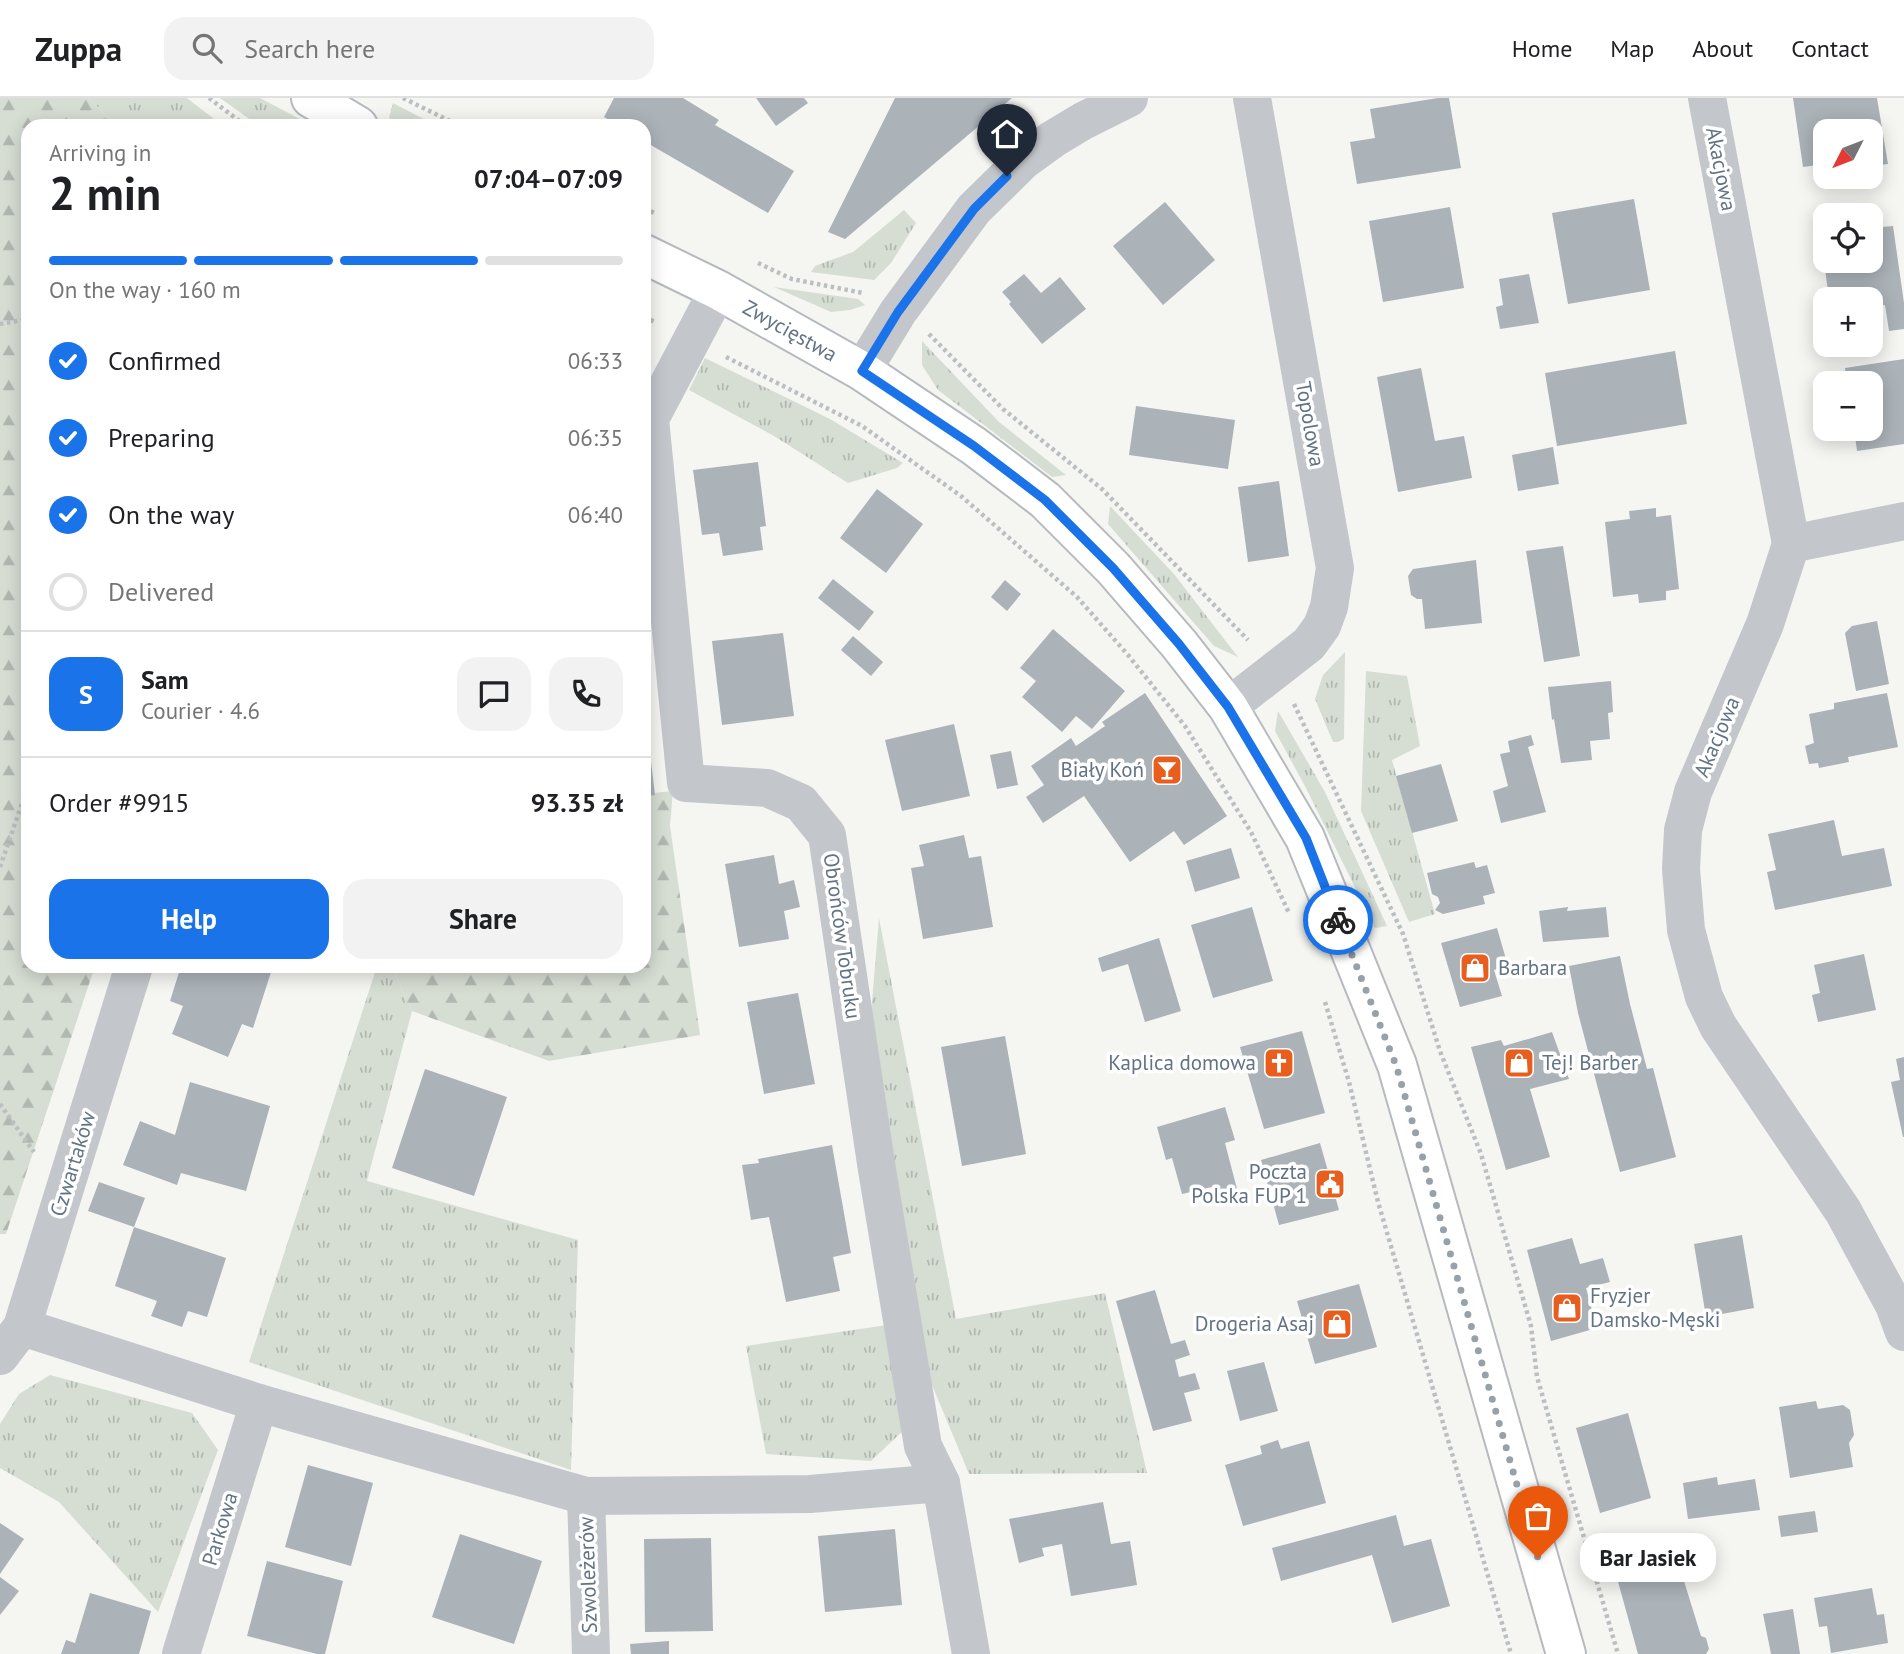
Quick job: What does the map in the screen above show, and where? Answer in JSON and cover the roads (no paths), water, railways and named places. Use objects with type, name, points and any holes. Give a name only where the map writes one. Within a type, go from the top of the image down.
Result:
[{"type":"main road","points":[[311,98],[346,119]]},
{"type":"main road","name":"Zwycięstwa","points":[[651,257],[718,290],[862,371],[974,446],[1045,500],[1113,568],[1179,644],[1228,707],[1306,838],[1396,1065],[1566,1654]]},
{"type":"street","points":[[862,371],[898,312],[974,209],[1024,160],[1043,146],[1083,121],[1129,98]]},
{"type":"street","name":"Topolowa","points":[[1228,707],[1308,644],[1322,626],[1329,607],[1335,568],[1252,98]]},
{"type":"street","name":"Akacjowa","points":[[1707,98],[1791,544],[1765,624],[1690,804],[1683,830],[1681,869],[1686,930],[1704,998],[1718,1026],[1843,1211],[1894,1305],[1904,1332]]},
{"type":"street","name":"Obrońców Tobruku","points":[[651,417],[718,290]]},
{"type":"street","name":"Obrońców Tobruku","points":[[651,429],[686,783],[767,788],[801,803],[827,835],[875,1157],[923,1446],[942,1483],[971,1654]]},
{"type":"street","points":[[1791,544],[1904,521]]},
{"type":"street","name":"Czwartaków","points":[[11,1341],[64,1193],[132,973]]},
{"type":"street","points":[[11,1341],[259,1403],[586,1496],[810,1494],[942,1483]]},
{"type":"street","name":"Parkowa","points":[[181,1654],[259,1403]]},
{"type":"street","name":"Szwoleżerów","points":[[586,1496],[591,1654]]},
{"type":"place","name":"Biały Koń","points":[[1167,770]]},
{"type":"place","name":"Barbara","points":[[1475,968]]},
{"type":"place","name":"Kaplica domowa","points":[[1279,1063]]},
{"type":"place","name":"Tej! Barber","points":[[1519,1063]]},
{"type":"place","name":"Poczta Polska FUP 1","points":[[1330,1184]]},
{"type":"place","name":"Fryzjer Damsko-Męski","points":[[1567,1308]]},
{"type":"place","name":"Drogeria Asaj","points":[[1337,1324]]},
{"type":"place","name":"Bar Jasiek","points":[[1538,1558]]}]
